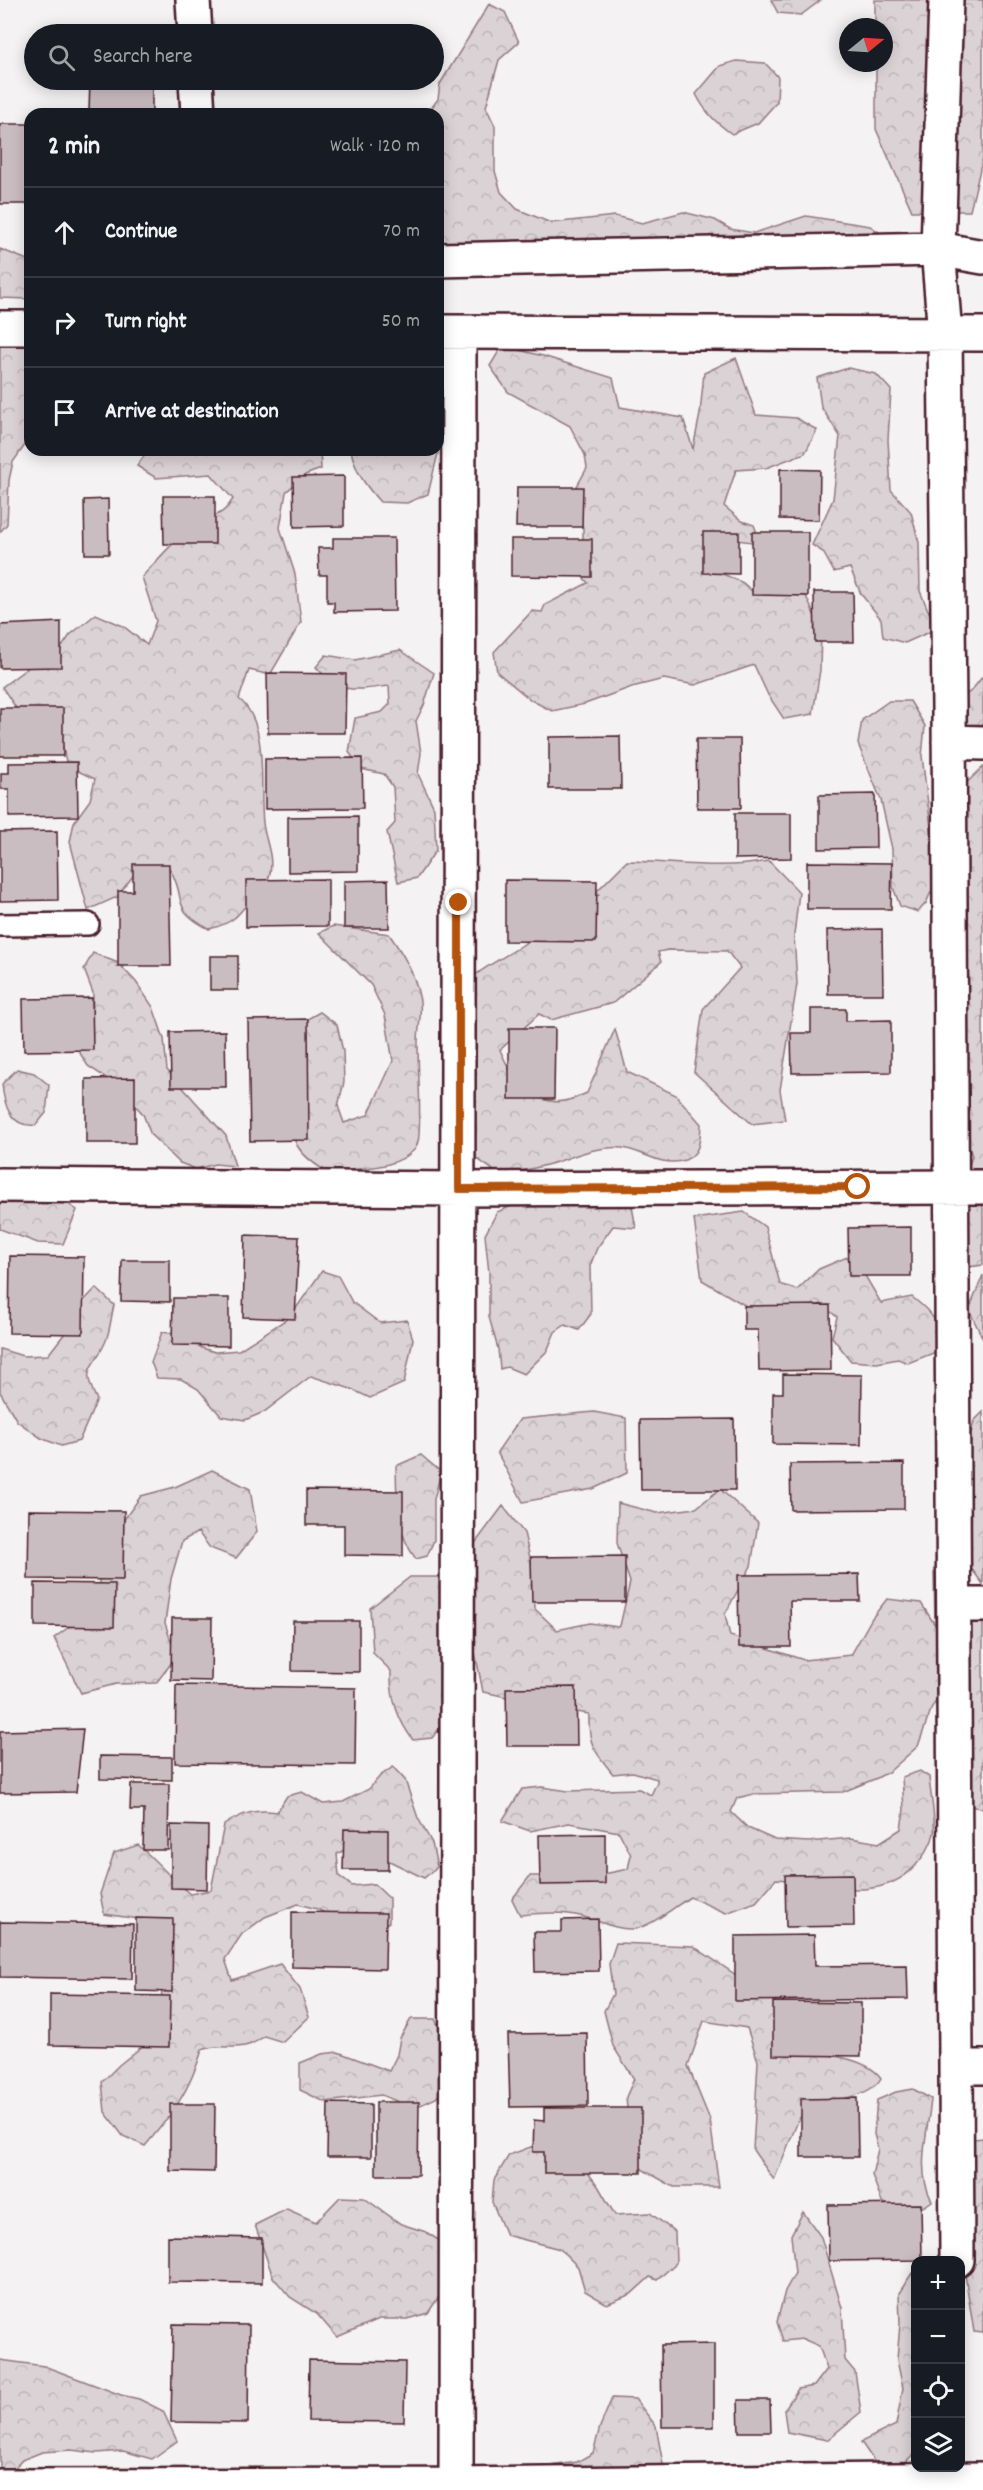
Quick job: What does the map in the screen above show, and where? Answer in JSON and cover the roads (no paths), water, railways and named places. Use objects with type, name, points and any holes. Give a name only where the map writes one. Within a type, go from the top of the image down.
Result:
[{"type":"street","points":[[193,0],[194,24]]},
{"type":"street","points":[[946,0],[938,249],[945,334],[949,742],[967,1187],[969,2067],[957,2256]]},
{"type":"street","points":[[197,90],[198,108]]},
{"type":"street","points":[[444,260],[938,249],[983,257]]},
{"type":"street","points":[[0,328],[24,328]]},
{"type":"street","points":[[456,2487],[459,1189],[449,332],[983,334]]},
{"type":"street","points":[[949,742],[983,743]]},
{"type":"street","points":[[0,1185],[459,1189],[967,1187]]},
{"type":"street","points":[[0,2486],[456,2487],[964,2479]]},
{"type":"lane","points":[[0,925],[88,924]]}]
